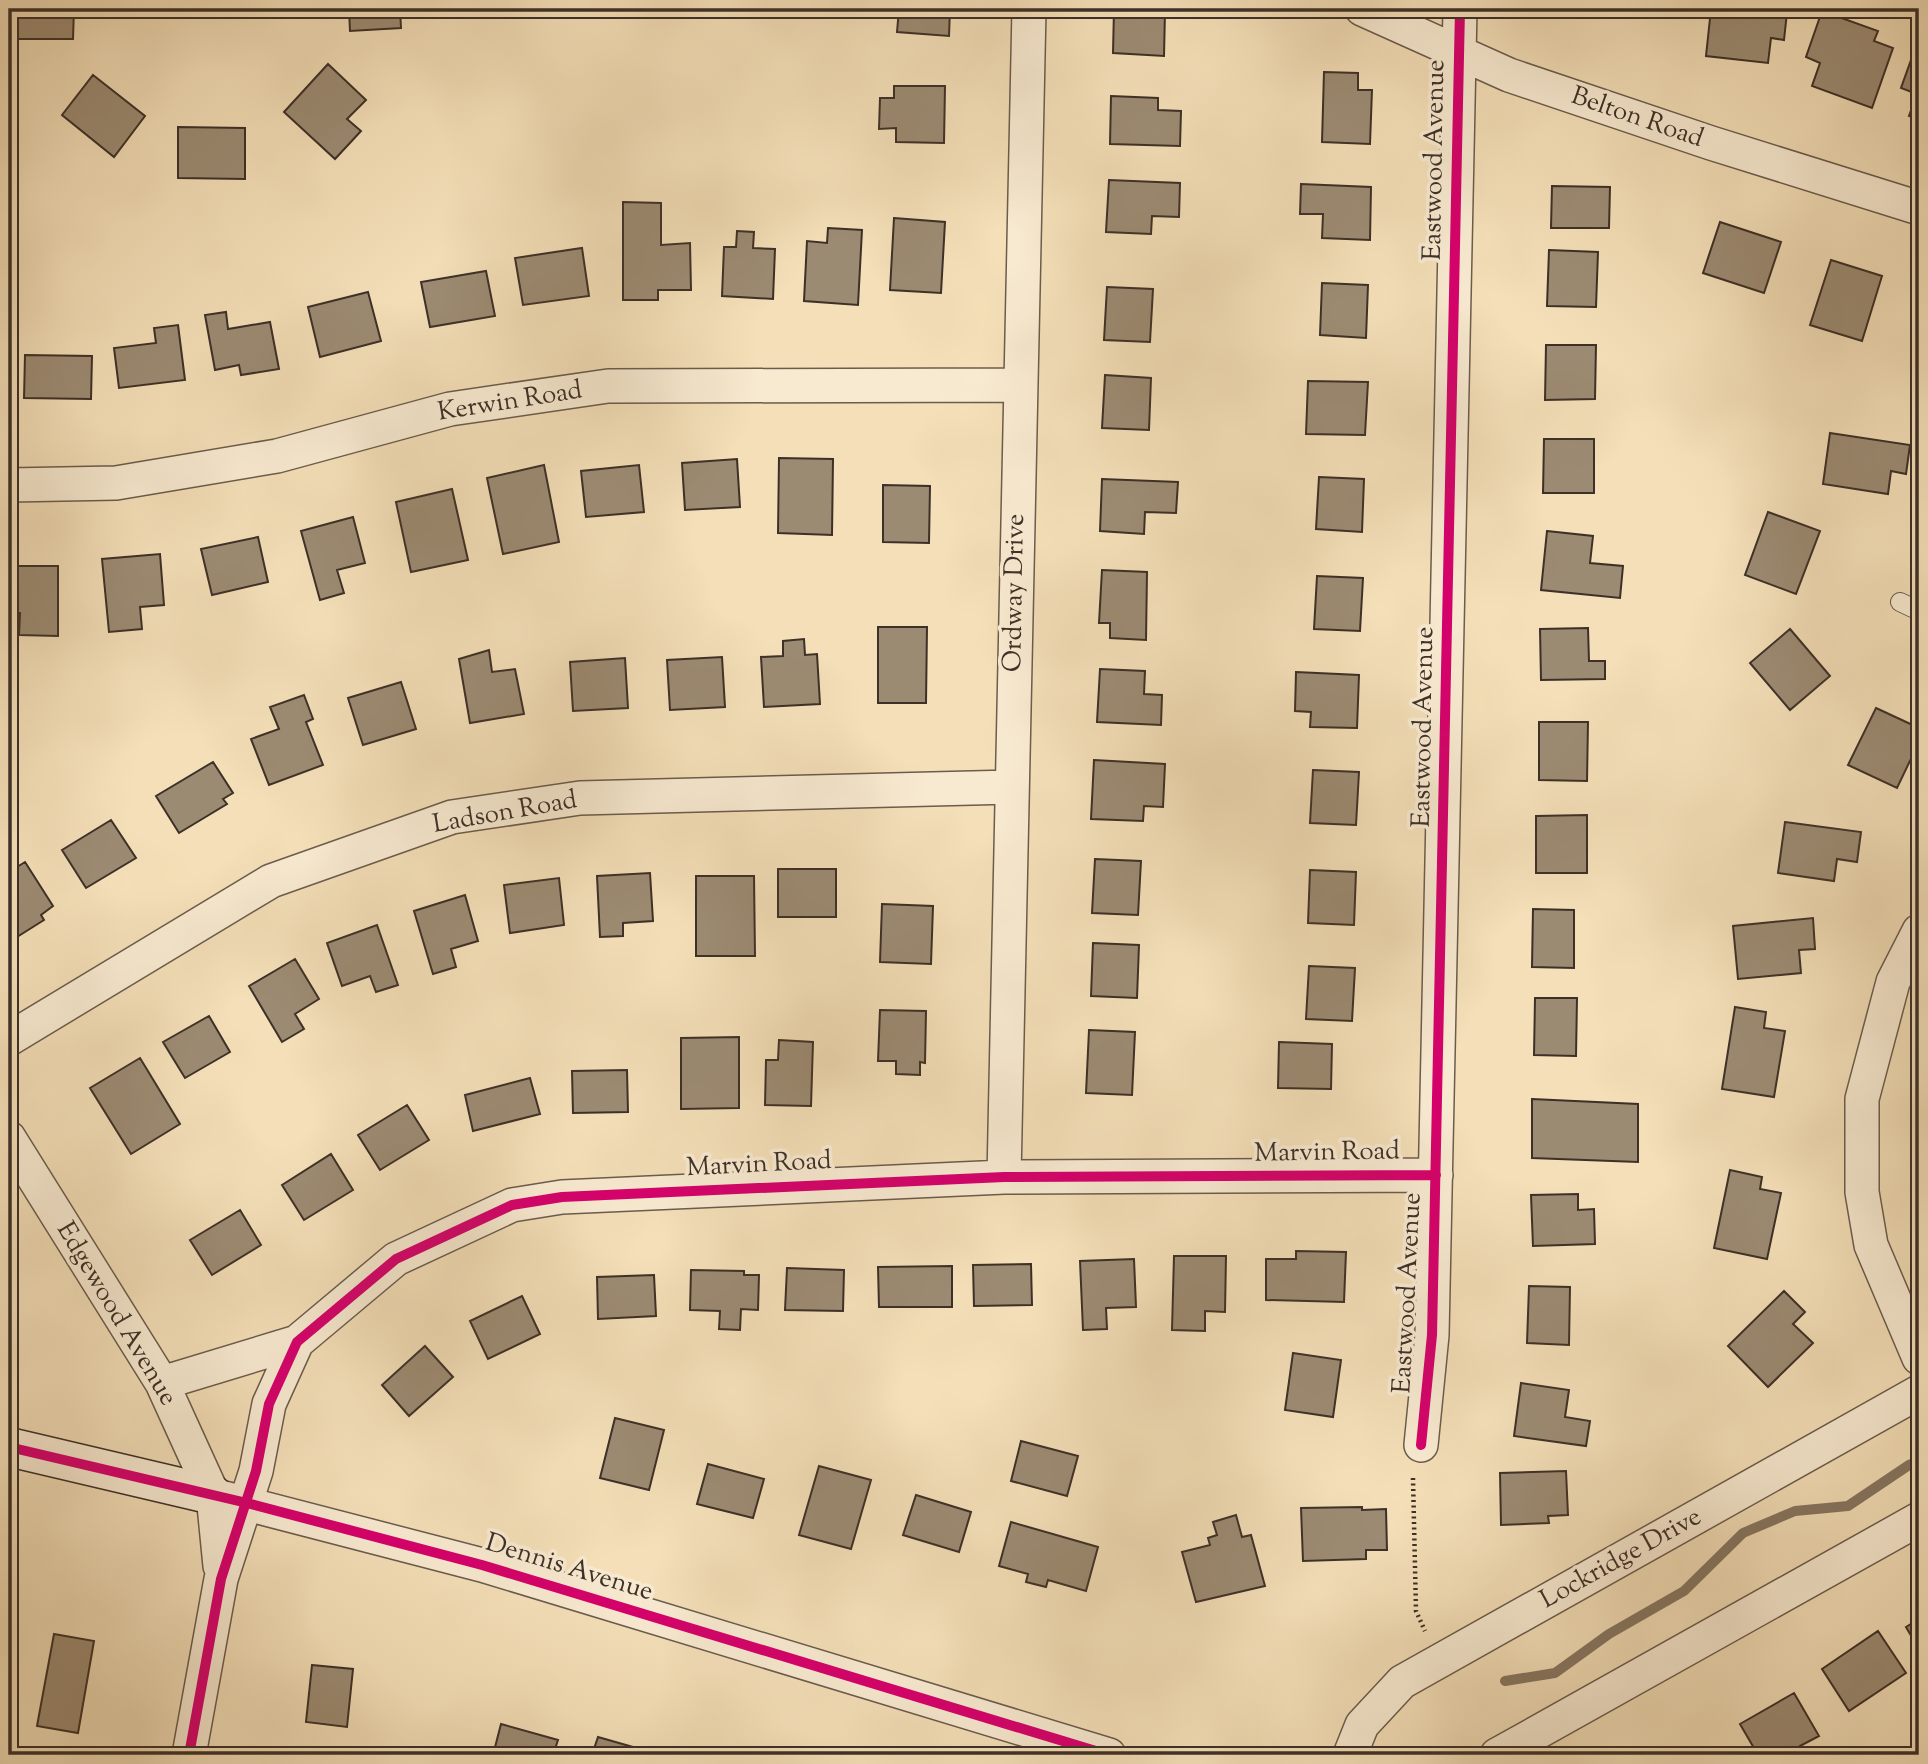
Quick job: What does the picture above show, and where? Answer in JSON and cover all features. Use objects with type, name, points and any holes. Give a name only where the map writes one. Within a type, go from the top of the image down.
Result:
[{"type":"street","name":"Ordway Drive","points":[[1004,1177],[1029,9]]},
{"type":"street","name":"Belton Road","points":[[1362,9],[1509,75],[1711,144],[1919,208]]},
{"type":"street","name":"Eastwood Avenue","points":[[1417,1459],[1432,1335],[1460,9]]},
{"type":"street","name":"Kerwin Road","points":[[9,485],[116,483],[277,456],[450,409],[608,386],[1019,385]]},
{"type":"street","name":"Ladson Road","points":[[9,1039],[271,881],[452,817],[580,798],[1012,787]]},
{"type":"street","points":[[1919,931],[1893,982],[1862,1099],[1862,1192],[1871,1245],[1919,1358]]},
{"type":"street","name":"Edgewood Avenue","points":[[9,1138],[162,1383],[230,1499],[221,1579],[189,1755]]},
{"type":"street","name":"Marvin Road","points":[[162,1383],[297,1342],[396,1259],[512,1205],[562,1197],[1004,1177],[1436,1175]]},
{"type":"street","name":"Marvin Road","points":[[230,1499],[297,1342]]},
{"type":"street","name":"Lockridge Drive","points":[[1350,1755],[1362,1725],[1402,1682],[1919,1392]]},
{"type":"street","name":"Dennis Avenue","points":[[9,1447],[230,1499],[482,1565],[1109,1755]]},
{"type":"street","points":[[1497,1755],[1919,1519]]},
{"type":"lane","points":[[1900,602],[1919,611]]},
{"type":"path","points":[[1417,1459],[1416,1611],[1427,1634]]},
{"type":"building","points":[[13,9],[74,9],[73,39],[12,39]]},
{"type":"building","points":[[349,9],[400,9],[401,28],[350,31]]},
{"type":"building","points":[[641,9],[670,9],[670,17],[641,15]]},
{"type":"building","points":[[899,9],[950,9],[949,36],[897,32]]},
{"type":"building","points":[[1114,9],[1165,11],[1164,56],[1113,53]]},
{"type":"building","points":[[1711,9],[1787,12],[1784,40],[1771,38],[1768,63],[1706,56]]},
{"type":"building","points":[[1822,11],[1878,31],[1874,41],[1893,48],[1872,108],[1812,86],[1820,63],[1806,57]]},
{"type":"building","points":[[1911,60],[1919,62],[1919,120],[1909,116],[1917,94],[1901,88]]},
{"type":"building","points":[[328,64],[366,100],[347,119],[361,131],[335,159],[284,112]]},
{"type":"building","points":[[1324,72],[1358,73],[1358,90],[1372,90],[1370,144],[1322,142]]},
{"type":"building","points":[[93,75],[145,116],[114,157],[62,115]]},
{"type":"building","points":[[894,86],[945,86],[944,143],[896,142],[896,128],[879,129],[880,98],[894,98]]},
{"type":"building","points":[[1111,96],[1158,98],[1158,110],[1181,111],[1180,146],[1110,144]]},
{"type":"building","points":[[178,127],[245,128],[245,179],[178,178]]},
{"type":"building","points":[[1109,180],[1180,183],[1179,217],[1152,216],[1151,234],[1106,232]]},
{"type":"building","points":[[1301,184],[1371,187],[1370,240],[1322,238],[1323,214],[1300,214]]},
{"type":"building","points":[[1552,186],[1610,187],[1609,228],[1551,228]]},
{"type":"building","points":[[623,202],[661,203],[661,245],[690,243],[691,290],[658,290],[658,300],[623,300]]},
{"type":"building","points":[[894,218],[945,222],[941,293],[890,290]]},
{"type":"building","points":[[1720,222],[1781,242],[1764,293],[1703,273]]},
{"type":"building","points":[[828,228],[862,230],[858,305],[804,301],[807,241],[827,243]]},
{"type":"building","points":[[737,231],[754,232],[753,248],[775,249],[773,299],[722,296],[724,247],[736,247]]},
{"type":"building","points":[[582,248],[589,296],[523,305],[515,258]]},
{"type":"building","points":[[1549,250],[1598,252],[1596,307],[1547,306]]},
{"type":"building","points":[[1831,260],[1882,276],[1862,341],[1810,325]]},
{"type":"building","points":[[486,271],[495,316],[430,327],[421,282]]},
{"type":"building","points":[[1322,283],[1368,285],[1366,338],[1320,335]]},
{"type":"building","points":[[1107,287],[1153,289],[1150,342],[1104,340]]},
{"type":"building","points":[[368,292],[381,341],[320,357],[308,307]]},
{"type":"building","points":[[226,312],[228,329],[270,322],[279,369],[241,375],[239,365],[215,370],[205,315]]},
{"type":"building","points":[[178,325],[185,380],[119,388],[114,348],[156,343],[154,328]]},
{"type":"building","points":[[1546,345],[1596,345],[1595,399],[1545,400]]},
{"type":"building","points":[[25,355],[92,356],[91,399],[24,398]]},
{"type":"building","points":[[1105,375],[1151,378],[1149,430],[1102,428]]},
{"type":"building","points":[[1308,381],[1368,382],[1365,435],[1306,434]]},
{"type":"building","points":[[1830,433],[1910,445],[1906,474],[1891,471],[1888,494],[1823,484]]},
{"type":"building","points":[[1544,439],[1594,439],[1594,493],[1543,493]]},
{"type":"building","points":[[779,458],[833,459],[832,535],[778,533]]},
{"type":"building","points":[[737,459],[740,507],[685,510],[682,463]]},
{"type":"building","points":[[544,465],[559,542],[503,554],[487,478]]},
{"type":"building","points":[[639,465],[644,512],[586,517],[581,471]]},
{"type":"building","points":[[1319,477],[1364,479],[1362,532],[1316,529]]},
{"type":"building","points":[[1102,479],[1178,482],[1176,513],[1145,512],[1144,534],[1100,531]]},
{"type":"building","points":[[883,485],[930,486],[929,543],[883,542]]},
{"type":"building","points":[[452,489],[468,560],[411,572],[396,502]]},
{"type":"building","points":[[1768,512],[1820,531],[1796,594],[1745,575]]},
{"type":"building","points":[[353,517],[365,563],[337,570],[344,593],[320,600],[301,531]]},
{"type":"building","points":[[1547,531],[1593,536],[1590,563],[1623,566],[1620,598],[1541,590]]},
{"type":"building","points":[[258,537],[268,582],[212,595],[201,549]]},
{"type":"building","points":[[160,554],[164,605],[140,607],[142,629],[109,632],[102,559]]},
{"type":"building","points":[[9,566],[58,566],[58,636],[19,635],[20,613],[9,613]]},
{"type":"building","points":[[1102,570],[1147,572],[1146,640],[1110,638],[1110,623],[1099,623]]},
{"type":"building","points":[[1317,576],[1363,578],[1360,631],[1314,629]]},
{"type":"building","points":[[878,627],[927,627],[926,703],[878,703]]},
{"type":"building","points":[[1588,628],[1589,661],[1605,661],[1605,679],[1541,680],[1540,629]]},
{"type":"building","points":[[1790,629],[1830,676],[1790,710],[1750,663]]},
{"type":"building","points":[[804,639],[805,655],[817,654],[820,704],[764,707],[761,657],[783,656],[783,641]]},
{"type":"building","points":[[489,650],[492,672],[515,669],[524,714],[470,723],[459,659]]},
{"type":"building","points":[[722,657],[725,707],[670,710],[667,660]]},
{"type":"building","points":[[625,658],[628,708],[573,711],[570,662]]},
{"type":"building","points":[[1100,669],[1145,671],[1144,694],[1162,695],[1161,725],[1097,722]]},
{"type":"building","points":[[1296,672],[1359,675],[1357,728],[1310,727],[1311,712],[1295,711]]},
{"type":"building","points":[[401,682],[416,729],[363,745],[348,698]]},
{"type":"building","points":[[304,695],[313,719],[306,722],[323,765],[269,785],[251,739],[279,729],[270,707]]},
{"type":"building","points":[[1876,708],[1919,728],[1919,742],[1897,788],[1848,765]]},
{"type":"building","points":[[1539,722],[1588,722],[1587,781],[1539,780]]},
{"type":"building","points":[[1094,760],[1165,764],[1163,807],[1144,806],[1143,821],[1091,819]]},
{"type":"building","points":[[213,762],[233,793],[223,799],[227,804],[179,833],[156,796]]},
{"type":"building","points":[[1313,770],[1359,772],[1356,825],[1310,823]]},
{"type":"building","points":[[1587,815],[1587,873],[1536,873],[1536,816]]},
{"type":"building","points":[[111,820],[136,858],[86,888],[62,850]]},
{"type":"building","points":[[1785,822],[1861,832],[1857,862],[1837,859],[1834,881],[1778,873]]},
{"type":"building","points":[[1095,859],[1141,861],[1138,915],[1092,913]]},
{"type":"building","points":[[25,862],[53,906],[41,915],[44,920],[9,942],[9,872]]},
{"type":"building","points":[[778,869],[836,869],[836,917],[778,917]]},
{"type":"building","points":[[1310,870],[1356,872],[1354,925],[1308,923]]},
{"type":"building","points":[[650,873],[653,921],[623,923],[623,936],[600,937],[597,876]]},
{"type":"building","points":[[696,876],[754,876],[755,956],[696,956]]},
{"type":"building","points":[[559,878],[564,925],[510,933],[504,885]]},
{"type":"building","points":[[465,895],[478,941],[451,949],[456,967],[433,974],[414,911]]},
{"type":"building","points":[[882,904],[933,906],[931,964],[880,962]]},
{"type":"building","points":[[1533,909],[1574,910],[1574,968],[1532,967]]},
{"type":"building","points":[[1813,918],[1815,949],[1799,950],[1801,973],[1738,979],[1733,926]]},
{"type":"building","points":[[377,925],[398,985],[376,992],[370,976],[342,986],[327,943]]},
{"type":"building","points":[[1093,943],[1139,945],[1137,998],[1091,996]]},
{"type":"building","points":[[295,959],[319,999],[295,1014],[304,1029],[282,1042],[249,986]]},
{"type":"building","points":[[1309,966],[1355,968],[1352,1021],[1306,1019]]},
{"type":"building","points":[[1535,998],[1577,998],[1576,1056],[1534,1055]]},
{"type":"building","points":[[1735,1007],[1766,1012],[1764,1028],[1785,1031],[1774,1097],[1722,1089]]},
{"type":"building","points":[[880,1010],[926,1011],[925,1063],[920,1062],[920,1075],[896,1074],[896,1061],[878,1061]]},
{"type":"building","points":[[209,1016],[230,1052],[185,1078],[163,1042]]},
{"type":"building","points":[[1089,1030],[1135,1032],[1132,1095],[1086,1093]]},
{"type":"building","points":[[739,1037],[739,1108],[681,1109],[681,1038]]},
{"type":"building","points":[[779,1040],[813,1042],[811,1106],[765,1105],[766,1060],[778,1060]]},
{"type":"building","points":[[1279,1042],[1332,1044],[1331,1089],[1278,1088]]},
{"type":"building","points":[[140,1058],[180,1124],[131,1154],[90,1088]]},
{"type":"building","points":[[627,1070],[628,1112],[573,1113],[572,1071]]},
{"type":"building","points":[[530,1078],[540,1114],[473,1131],[465,1095]]},
{"type":"building","points":[[1532,1099],[1638,1104],[1638,1162],[1532,1158]]},
{"type":"building","points":[[407,1105],[429,1140],[380,1170],[358,1135]]},
{"type":"building","points":[[331,1154],[353,1190],[304,1220],[282,1185]]},
{"type":"building","points":[[1730,1170],[1762,1177],[1760,1189],[1781,1193],[1767,1259],[1714,1248]]},
{"type":"building","points":[[1578,1194],[1578,1210],[1594,1209],[1595,1244],[1533,1246],[1531,1195]]},
{"type":"building","points":[[240,1210],[261,1245],[212,1275],[190,1240]]},
{"type":"building","points":[[1296,1251],[1346,1252],[1344,1302],[1266,1300],[1266,1259],[1296,1259]]},
{"type":"building","points":[[1174,1256],[1226,1256],[1225,1312],[1205,1311],[1205,1331],[1172,1330]]},
{"type":"building","points":[[1134,1259],[1136,1307],[1106,1308],[1107,1329],[1083,1330],[1080,1261]]},
{"type":"building","points":[[1031,1264],[1032,1305],[974,1306],[973,1265]]},
{"type":"building","points":[[952,1266],[952,1307],[879,1307],[878,1267]]},
{"type":"building","points":[[787,1268],[844,1270],[843,1311],[785,1310]]},
{"type":"building","points":[[691,1270],[744,1271],[744,1275],[759,1275],[758,1310],[741,1309],[740,1330],[719,1329],[720,1311],[690,1310]]},
{"type":"building","points":[[654,1275],[656,1316],[598,1319],[597,1277]]},
{"type":"building","points":[[1529,1286],[1570,1287],[1569,1345],[1527,1343]]},
{"type":"building","points":[[1784,1291],[1805,1312],[1793,1324],[1813,1343],[1768,1387],[1728,1346]]},
{"type":"building","points":[[522,1296],[540,1334],[488,1359],[470,1321]]},
{"type":"building","points":[[425,1346],[453,1377],[409,1416],[382,1385]]},
{"type":"building","points":[[1293,1353],[1341,1360],[1333,1417],[1285,1410]]},
{"type":"building","points":[[1521,1383],[1569,1390],[1565,1417],[1590,1421],[1586,1446],[1514,1436]]},
{"type":"building","points":[[615,1418],[664,1430],[649,1490],[600,1478]]},
{"type":"building","points":[[1021,1441],[1078,1456],[1067,1496],[1011,1481]]},
{"type":"building","points":[[708,1464],[764,1479],[753,1518],[697,1504]]},
{"type":"building","points":[[819,1466],[871,1480],[851,1549],[799,1535]]},
{"type":"building","points":[[1566,1471],[1568,1515],[1548,1516],[1549,1523],[1501,1525],[1500,1473]]},
{"type":"building","points":[[916,1495],[971,1512],[959,1552],[903,1535]]},
{"type":"building","points":[[1362,1507],[1362,1510],[1386,1509],[1387,1550],[1366,1550],[1366,1559],[1303,1561],[1301,1508]]},
{"type":"building","points":[[1236,1515],[1242,1537],[1251,1535],[1265,1586],[1196,1602],[1182,1552],[1210,1545],[1208,1538],[1217,1535],[1213,1522]]},
{"type":"building","points":[[1011,1522],[1098,1547],[1086,1591],[1048,1580],[1046,1587],[1026,1582],[1028,1574],[999,1566]]},
{"type":"building","points":[[1919,1619],[1919,1649],[1906,1627]]},
{"type":"building","points":[[1878,1631],[1906,1673],[1849,1711],[1822,1669]]},
{"type":"building","points":[[54,1634],[94,1641],[78,1733],[37,1726]]},
{"type":"building","points":[[312,1665],[353,1669],[347,1727],[306,1722]]},
{"type":"building","points":[[1794,1693],[1819,1736],[1800,1746],[1805,1755],[1758,1755],[1740,1724]]},
{"type":"building","points":[[501,1724],[558,1740],[553,1755],[493,1755]]},
{"type":"building","points":[[598,1737],[654,1753],[592,1755]]},
{"type":"waterway","points":[[1505,1681],[1555,1673],[1609,1634],[1684,1591],[1743,1533],[1795,1511],[1848,1506],[1919,1461]]},
{"type":"cycle path","points":[[1421,1445],[1432,1335],[1460,9]]},
{"type":"cycle path","points":[[189,1755],[221,1579],[256,1471],[269,1404],[297,1342],[396,1259],[512,1205],[562,1197],[1004,1177],[1436,1175]]},
{"type":"cycle path","points":[[9,1447],[247,1503],[482,1565],[1109,1755]]}]
